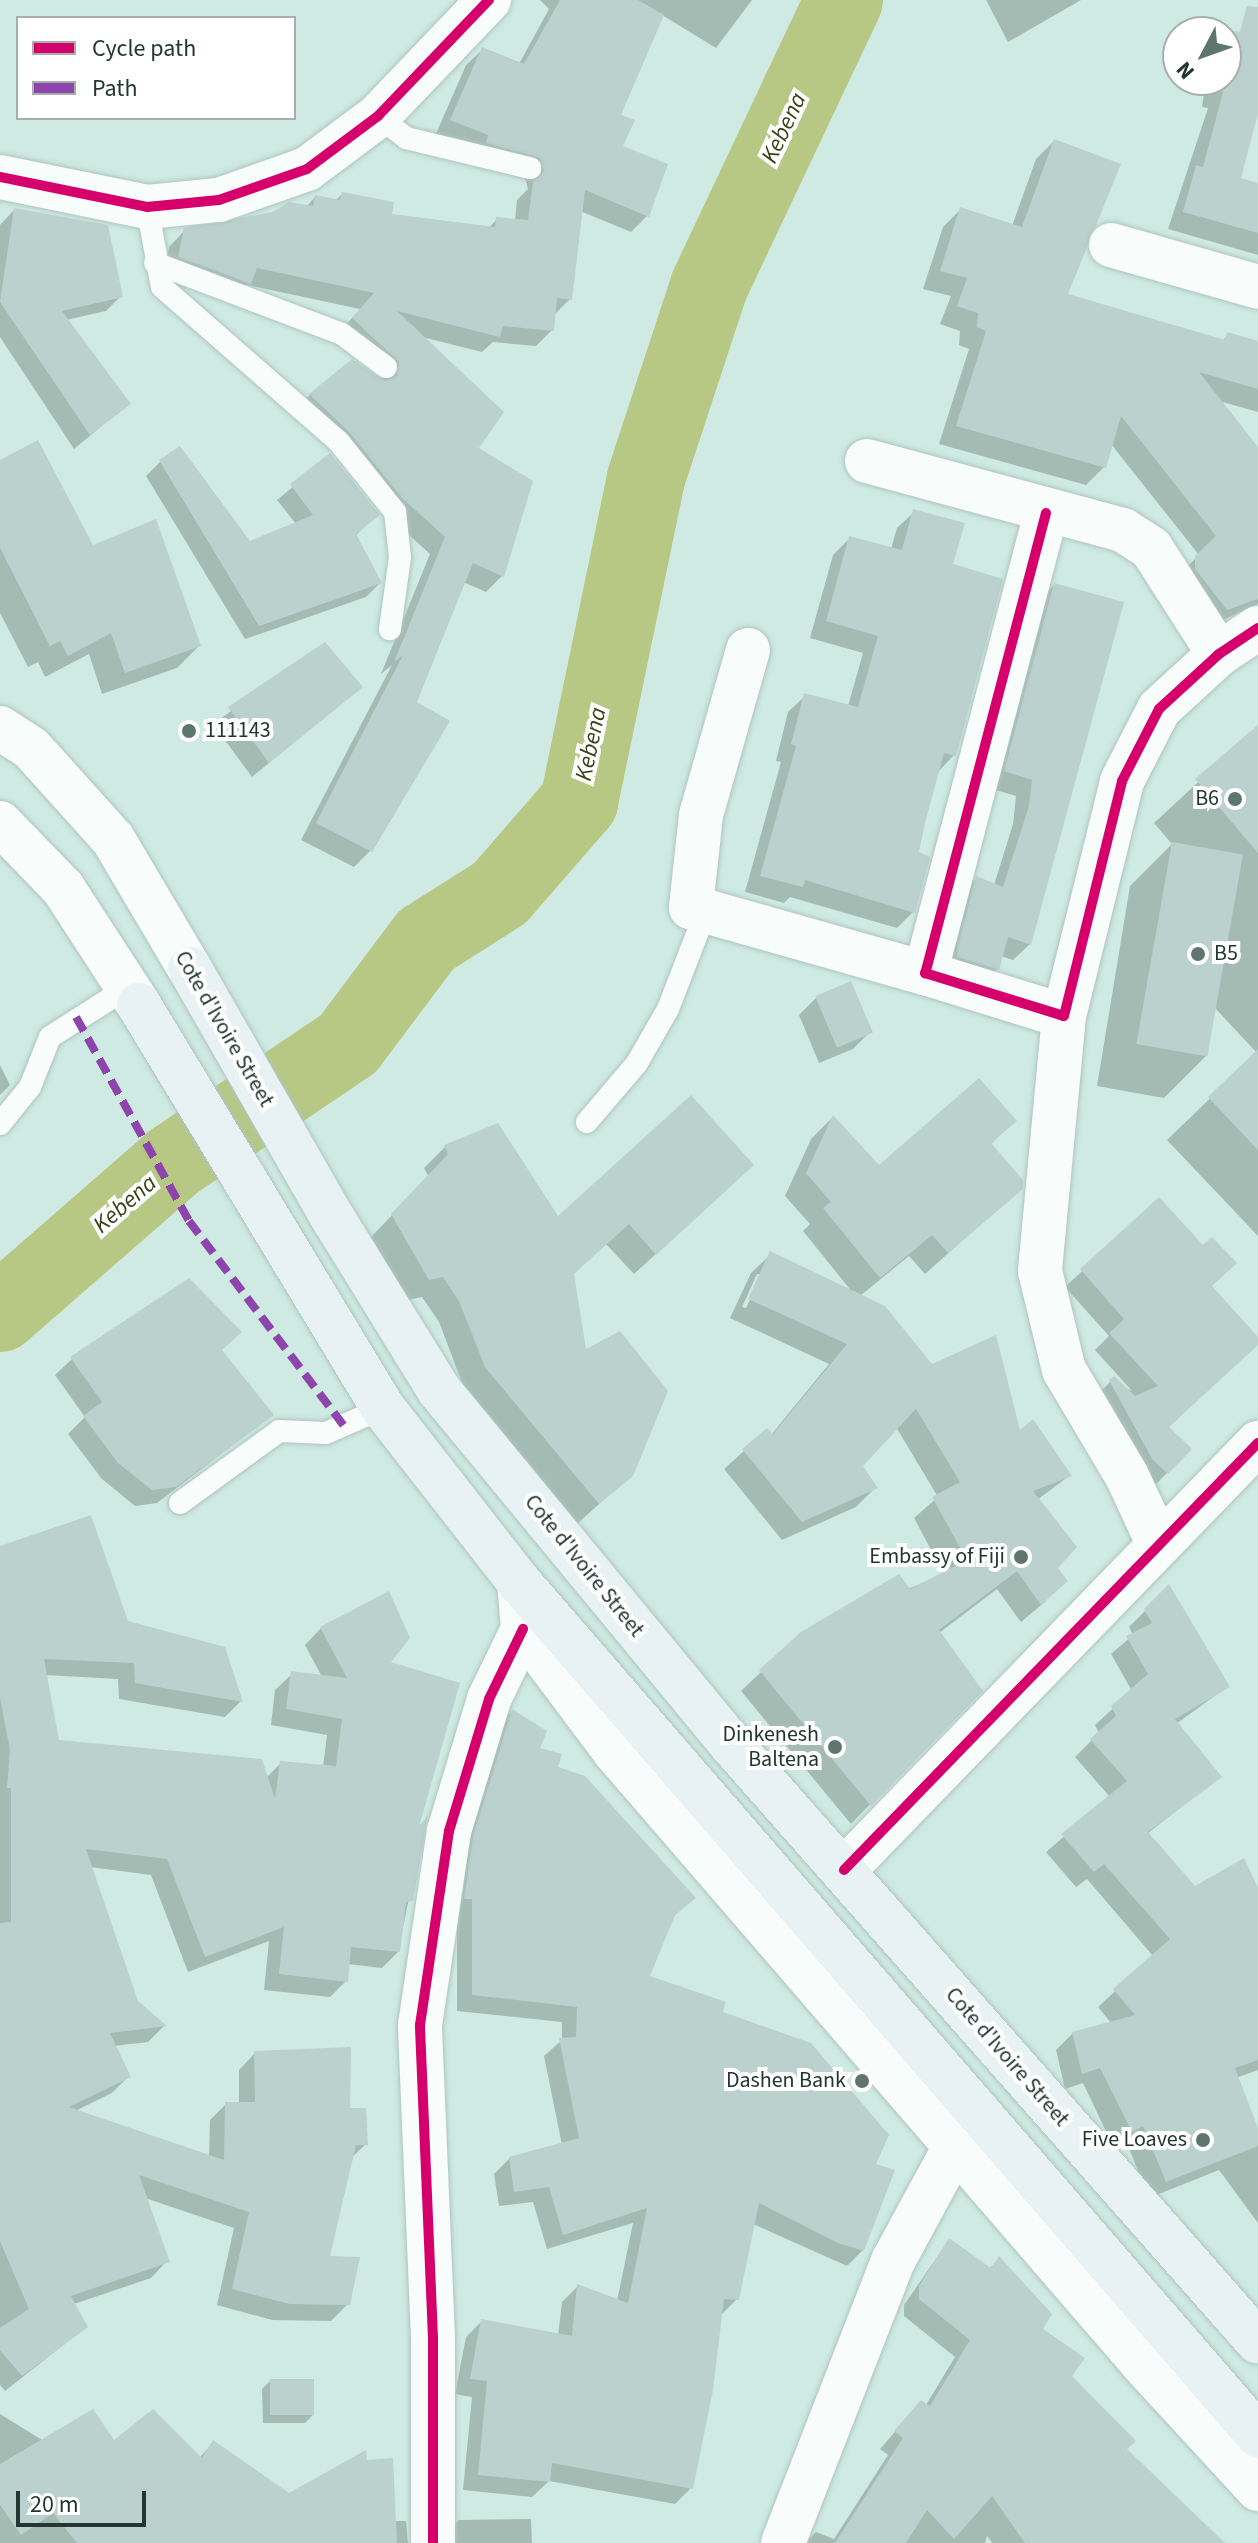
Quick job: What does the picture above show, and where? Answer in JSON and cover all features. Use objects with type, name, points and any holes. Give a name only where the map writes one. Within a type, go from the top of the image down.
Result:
[{"type":"main road","name":"Cote d'Ivoire Street","points":[[190,969],[334,1220],[439,1390],[730,1743],[1258,2342]]},
{"type":"main road","points":[[133,996],[288,1258],[383,1408],[519,1582],[1258,2435]]},
{"type":"street","points":[[0,177],[147,207],[219,200],[307,169],[378,116],[476,5]]},
{"type":"street","points":[[1111,245],[1258,287]]},
{"type":"street","points":[[867,461],[1046,513],[1123,530],[1151,548],[1219,654]]},
{"type":"street","points":[[925,973],[1046,513]]},
{"type":"street","points":[[1159,1545],[1127,1476],[1064,1370],[1040,1271],[1064,1016],[1122,781],[1159,709],[1219,654],[1258,628]]},
{"type":"street","points":[[748,650],[701,815],[691,907],[1064,1016]]},
{"type":"street","name":"Cote d'Ivoire Street","points":[[0,728],[31,748],[113,839],[190,969]]},
{"type":"street","points":[[0,823],[63,888],[133,996]]},
{"type":"street","points":[[844,1870],[1258,1443]]},
{"type":"street","points":[[433,2543],[433,2338],[420,2025],[449,1831],[489,1699],[523,1629],[519,1582]]},
{"type":"street","points":[[523,1629],[615,1752],[955,2147],[1258,2489]]},
{"type":"street","points":[[783,2543],[893,2261],[955,2147]]},
{"type":"lane","points":[[378,116],[406,138],[530,168]]},
{"type":"lane","points":[[147,207],[155,263],[162,287],[339,442],[395,512],[400,557],[390,629]]},
{"type":"lane","points":[[155,263],[342,334],[386,367]]},
{"type":"lane","points":[[587,1122],[637,1063],[668,1009],[706,911]]},
{"type":"lane","points":[[0,1124],[30,1087],[50,1037],[133,996]]},
{"type":"lane","points":[[180,1503],[279,1431],[326,1433],[383,1408]]},
{"type":"building","points":[[560,0],[638,0],[664,15],[621,115],[635,120],[623,146],[668,164],[649,217],[585,190],[572,300],[557,298],[554,331],[503,326],[500,337],[397,311],[504,412],[479,448],[533,481],[504,577],[473,563],[417,702],[450,721],[372,852],[316,823],[403,655],[394,662],[445,537],[402,498],[350,433],[309,394],[352,359],[385,381],[397,376],[399,362],[352,318],[374,293],[257,268],[251,284],[178,257],[184,228],[273,212],[289,202],[313,206],[315,195],[340,200],[342,192],[394,202],[392,214],[495,227],[496,217],[528,220],[533,182],[544,171],[540,158],[486,143],[488,135],[450,120],[482,47],[524,64]]},
{"type":"building","points":[[1247,6],[1258,7],[1258,113],[1241,178],[1258,183],[1258,233],[1183,212],[1196,165],[1203,167],[1222,96],[1242,96],[1242,25]]},
{"type":"building","points":[[1054,139],[1121,164],[1068,294],[1225,340],[1227,332],[1258,341],[1258,389],[1199,372],[1258,447],[1258,599],[1227,610],[1195,569],[1195,556],[1216,536],[1121,416],[1106,468],[956,426],[986,331],[977,327],[978,313],[957,306],[967,278],[940,271],[960,207],[1022,227]]},
{"type":"building","points":[[14,208],[108,225],[123,297],[62,311],[131,404],[90,435],[0,302]]},
{"type":"building","points":[[38,440],[93,545],[156,519],[201,646],[125,673],[111,633],[68,656],[60,641],[50,646],[0,548],[0,460]]},
{"type":"building","points":[[180,446],[250,541],[313,515],[290,484],[330,453],[380,515],[356,534],[382,583],[259,626],[159,460]]},
{"type":"building","points":[[913,509],[965,523],[953,564],[1003,579],[956,756],[944,753],[925,823],[919,852],[930,857],[915,913],[805,880],[803,887],[760,876],[796,746],[791,744],[804,693],[858,707],[878,636],[826,621],[849,536],[902,550]]},
{"type":"building","points":[[1054,583],[1124,602],[1031,945],[1008,937],[999,970],[957,957],[957,949],[976,876],[1003,887],[1029,806],[1032,780],[1004,771]]},
{"type":"building","points":[[325,642],[363,687],[269,763],[228,707]]},
{"type":"building","name":"B6","points":[[1258,725],[1258,853],[1195,779]]},
{"type":"building","name":"B5","points":[[1172,842],[1243,855],[1207,1056],[1136,1044]]},
{"type":"building","points":[[851,981],[873,1033],[837,1048],[815,996]]},
{"type":"building","points":[[1258,1049],[1258,1150],[1208,1097]]},
{"type":"building","points":[[979,1078],[1017,1121],[991,1143],[1023,1180],[1023,1189],[948,1253],[932,1235],[880,1278],[823,1208],[831,1202],[806,1173],[833,1115],[879,1165]]},
{"type":"building","points":[[691,1095],[754,1165],[656,1255],[629,1224],[574,1274],[586,1349],[620,1331],[668,1391],[633,1476],[599,1504],[485,1367],[459,1301],[443,1277],[429,1280],[391,1214],[448,1154],[444,1145],[498,1123],[558,1216]]},
{"type":"building","points":[[1159,1197],[1203,1245],[1212,1237],[1237,1263],[1212,1286],[1258,1337],[1258,1345],[1169,1427],[1192,1449],[1168,1474],[1152,1459],[1109,1380],[1114,1376],[1135,1396],[1158,1386],[1109,1333],[1124,1319],[1080,1269]]},
{"type":"building","points":[[770,1251],[885,1306],[932,1364],[996,1335],[1020,1430],[1033,1419],[1072,1476],[1033,1491],[1077,1547],[1058,1568],[1068,1581],[1041,1605],[1017,1571],[939,1630],[983,1691],[871,1806],[759,1670],[801,1632],[899,1574],[910,1589],[967,1560],[932,1497],[960,1482],[916,1409],[863,1466],[878,1488],[802,1522],[742,1449],[767,1428],[773,1434],[847,1344],[748,1299]]},
{"type":"building","points":[[189,1278],[242,1332],[222,1350],[274,1415],[176,1487],[152,1490],[118,1463],[83,1416],[102,1402],[70,1357]]},
{"type":"building","points":[[91,1515],[128,1621],[225,1647],[243,1702],[135,1683],[134,1663],[44,1659],[59,1740],[262,1759],[275,1799],[280,1761],[336,1766],[342,1719],[286,1709],[291,1671],[347,1678],[320,1627],[389,1591],[410,1638],[391,1662],[460,1683],[419,1827],[428,1815],[413,1901],[406,1902],[400,1952],[351,1947],[348,1982],[279,1974],[284,1927],[205,1957],[167,1859],[86,1849],[138,2001],[167,2026],[110,2033],[131,2077],[69,2107],[224,2160],[225,2102],[255,2102],[254,2051],[351,2047],[350,2108],[366,2108],[368,2145],[356,2145],[330,2256],[360,2257],[350,2305],[290,2304],[232,2289],[249,2212],[139,2175],[170,2262],[71,2296],[88,2327],[22,2376],[0,2350],[0,2328],[29,2309],[0,2241],[0,1923],[11,1922],[11,1788],[7,1788],[10,1750],[0,1698],[0,1546]]},
{"type":"building","points":[[1169,1584],[1230,1687],[1175,1719],[1222,1777],[1148,1832],[1195,1886],[1244,1858],[1258,1888],[1258,2060],[1235,2068],[1258,2128],[1258,2146],[1166,2182],[1143,2126],[1132,2132],[1100,2068],[1082,2074],[1072,2032],[1135,2015],[1113,1989],[1170,1939],[1104,1864],[1094,1872],[1061,1834],[1127,1781],[1090,1739],[1116,1716],[1111,1706],[1148,1674],[1126,1636],[1152,1623],[1144,1609]]},
{"type":"building","points":[[512,1709],[547,1731],[540,1748],[562,1754],[558,1767],[585,1776],[696,1898],[675,1915],[650,1976],[726,2002],[723,2012],[811,2043],[889,2135],[876,2164],[895,2170],[864,2251],[838,2243],[759,2203],[739,2300],[724,2299],[713,2390],[693,2489],[552,2463],[550,2482],[478,2475],[487,2381],[470,2379],[481,2319],[572,2336],[577,2284],[628,2303],[647,2208],[563,2235],[549,2187],[514,2192],[509,2157],[579,2138],[559,2038],[576,2037],[577,2007],[472,1995],[472,1899],[464,1899],[473,1836]]},
{"type":"building","points":[[949,2238],[991,2268],[999,2256],[1052,2314],[1043,2329],[1085,2358],[1072,2376],[1136,2441],[1127,2449],[1225,2543],[1025,2543],[992,2496],[954,2539],[927,2510],[906,2543],[835,2543],[903,2438],[894,2431],[921,2400],[930,2406],[970,2340],[919,2299],[919,2286]]},
{"type":"building","points":[[270,2379],[314,2379],[314,2415],[270,2415]]},
{"type":"building","points":[[93,2409],[114,2440],[153,2409],[202,2458],[213,2440],[289,2493],[366,2450],[367,2460],[393,2458],[397,2543],[77,2543],[53,2513],[21,2535],[0,2505],[0,2464]]},
{"type":"waterway","name":"Kebena","points":[[0,1313],[173,1162],[348,1044],[426,940],[500,893],[579,802],[646,478],[709,286],[844,0]]},
{"type":"marked path","points":[[76,1017],[189,1221],[344,1426]]},
{"type":"cycle path","points":[[0,177],[147,207],[219,200],[307,169],[378,116],[489,0]]},
{"type":"cycle path","points":[[1046,513],[925,973],[1064,1016],[1122,781],[1159,709],[1219,654],[1258,628]]},
{"type":"cycle path","points":[[844,1870],[1258,1443]]},
{"type":"cycle path","points":[[433,2543],[433,2338],[420,2025],[449,1831],[489,1699],[523,1629]]},
{"type":"place","name":"111143","points":[[189,731]]},
{"type":"place","name":"B6","points":[[1235,799]]},
{"type":"place","name":"B5","points":[[1198,954]]},
{"type":"place","name":"Embassy of Fiji","points":[[1021,1557]]},
{"type":"place","name":"Dinkenesh Baltena","points":[[835,1747]]},
{"type":"place","name":"Dashen Bank","points":[[862,2081]]},
{"type":"place","name":"Five Loaves","points":[[1203,2140]]}]
